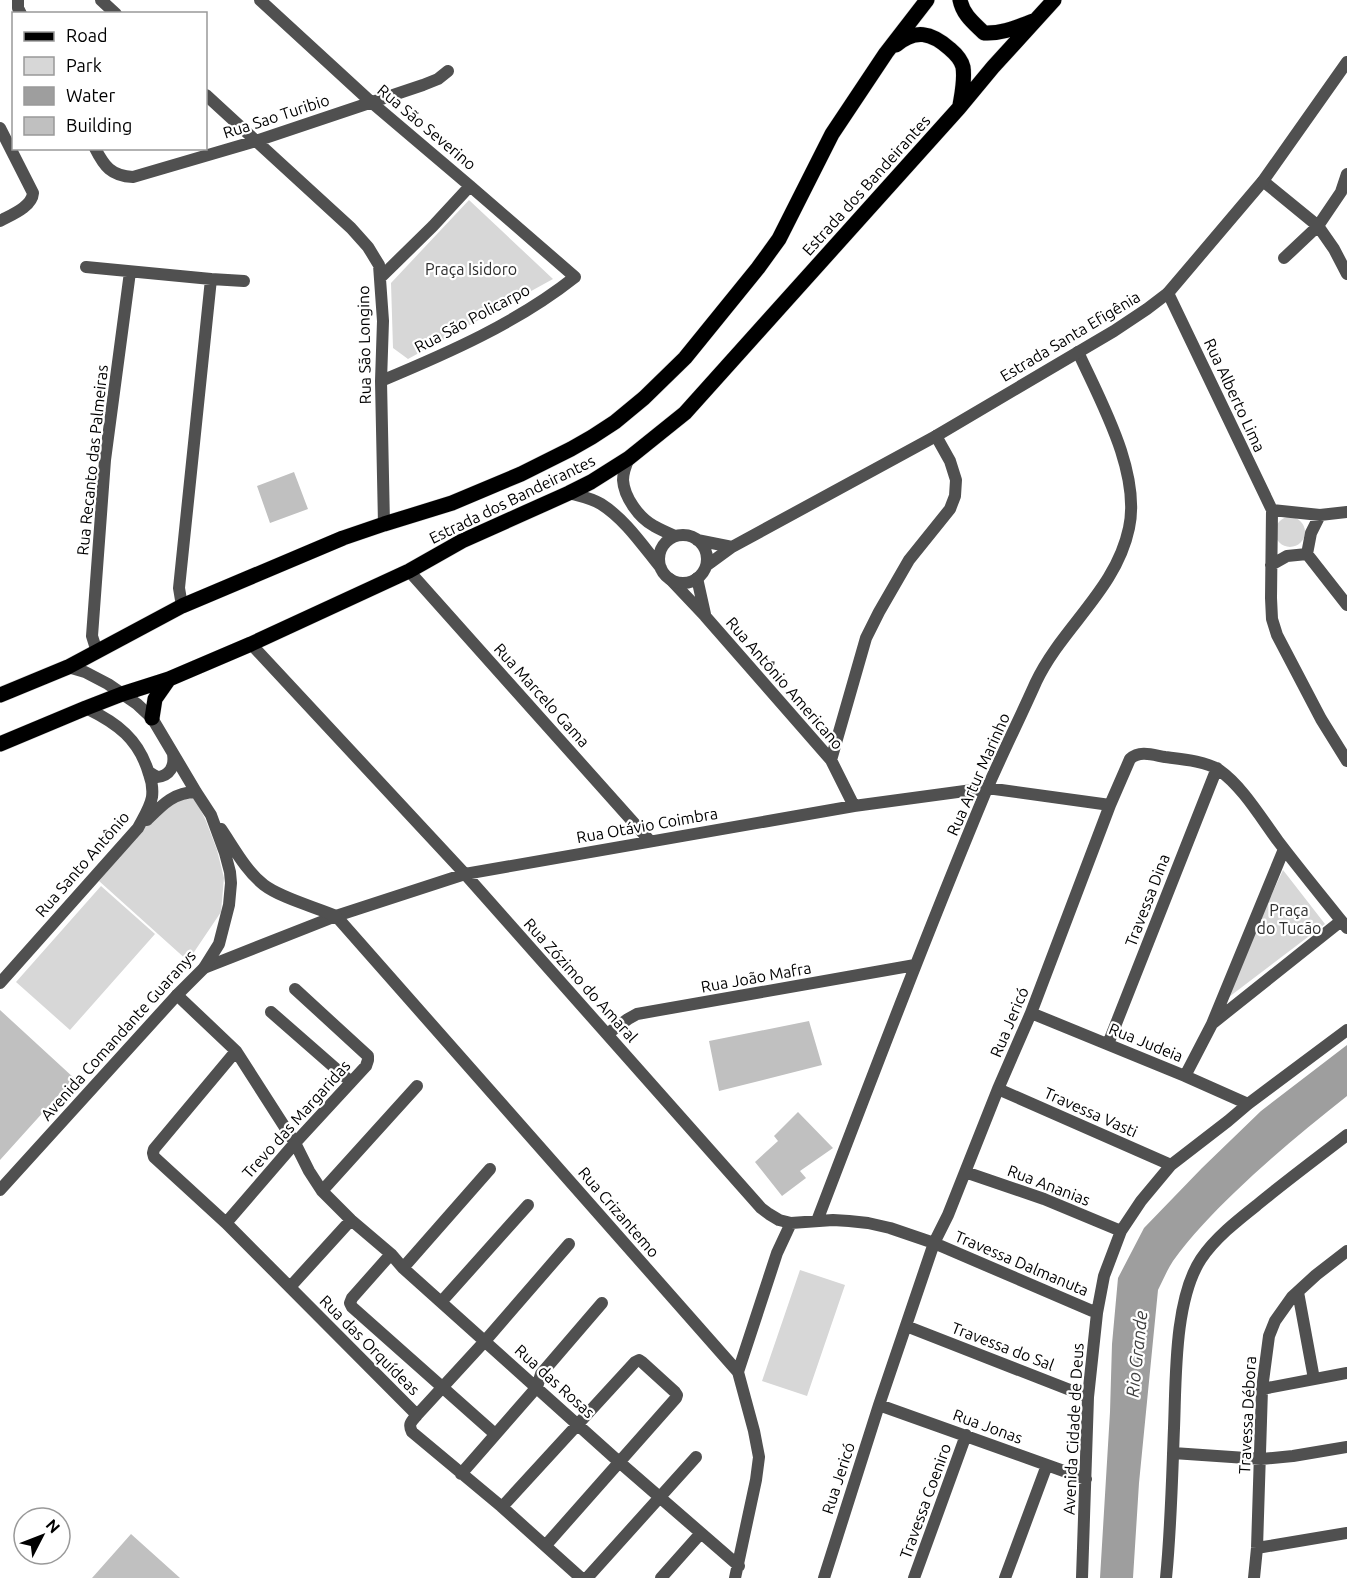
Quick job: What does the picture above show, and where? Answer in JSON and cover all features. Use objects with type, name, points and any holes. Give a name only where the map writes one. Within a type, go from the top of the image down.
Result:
[{"type":"main road","name":"Estrada dos Bandeirantes","points":[[0,695],[68,667],[182,606],[343,538],[452,503],[521,474],[592,437],[644,398],[685,358],[758,268],[779,239],[832,134],[886,53],[927,0]]},
{"type":"main road","points":[[960,0],[969,18],[984,33],[1006,31],[1036,20]]},
{"type":"main road","name":"Estrada dos Bandeirantes","points":[[0,744],[86,708],[168,679],[252,645],[409,571],[462,540],[569,493],[629,458],[685,413],[1054,0]]},
{"type":"main road","points":[[886,53],[905,38],[915,35],[925,34],[940,40],[960,59],[963,69],[964,84],[959,108]]},
{"type":"main road","points":[[152,718],[155,699],[168,679]]},
{"type":"street","points":[[101,0],[114,12]]},
{"type":"street","name":"Rua São Severino","points":[[260,0],[370,102],[575,277]]},
{"type":"street","name":"Estrada Santa Efigênia","points":[[706,566],[732,547],[936,436],[1078,352],[1147,309],[1168,293],[1263,181],[1347,62]]},
{"type":"street","name":"Rua Sao Turibio","points":[[96,150],[110,170],[133,177],[256,141],[423,85],[438,79],[448,70]]},
{"type":"street","name":"Rua São Longino","points":[[207,96],[351,228],[368,247],[379,265],[383,321],[381,381],[384,524]]},
{"type":"street","points":[[0,128],[33,193],[32,200],[28,204],[0,221]]},
{"type":"street","points":[[1284,258],[1318,226],[1341,192],[1347,174]]},
{"type":"street","points":[[1263,181],[1318,226],[1334,249],[1347,274]]},
{"type":"street","points":[[380,278],[470,186]]},
{"type":"street","points":[[86,267],[244,281]]},
{"type":"street","name":"Rua Recanto das Palmeiras","points":[[97,652],[92,636],[105,460],[130,272]]},
{"type":"street","name":"Rua São Policarpo","points":[[381,381],[435,359],[521,314],[575,277]]},
{"type":"street","points":[[182,606],[180,588],[211,279]]},
{"type":"street","name":"Rua Alberto Lima","points":[[1168,293],[1272,510]]},
{"type":"street","name":"Rua Artur Marinho","points":[[817,1221],[915,965],[987,788],[1040,675],[1059,645],[1108,580],[1122,552],[1132,504],[1129,480],[1107,417],[1078,352]]},
{"type":"street","points":[[831,760],[866,638],[909,560],[950,508],[955,496],[956,480],[953,470],[936,436]]},
{"type":"street","points":[[629,458],[623,480],[626,492],[635,508],[652,525],[675,536]]},
{"type":"street","points":[[569,493],[602,505],[619,518],[670,579],[684,583],[691,582],[703,573],[707,559],[706,552],[698,540]]},
{"type":"street","points":[[1347,512],[1320,515],[1272,510],[1271,564],[1272,619],[1277,635],[1321,719],[1347,761]]},
{"type":"street","points":[[1320,515],[1311,533],[1307,554],[1347,605]]},
{"type":"street","points":[[661,568],[659,560],[663,545],[675,536],[691,536],[698,540],[732,547]]},
{"type":"street","points":[[1271,564],[1287,556],[1307,554]]},
{"type":"street","name":"Rua Marcelo Gama","points":[[409,571],[650,841]]},
{"type":"street","name":"Rua Antônio Americano","points":[[697,578],[705,616]]},
{"type":"street","name":"Rua Antônio Americano","points":[[670,579],[831,760],[854,806]]},
{"type":"street","name":"Rua Zózimo do Amaral","points":[[252,645],[465,874],[761,1208],[779,1220],[791,1222],[833,1220],[868,1223],[934,1243]]},
{"type":"street","name":"Avenida Comandante Guaranys","points":[[0,1190],[204,968],[219,944],[229,905],[230,872],[211,815],[152,718],[137,704],[108,684],[85,672],[68,667]]},
{"type":"street","name":"Rua Santo Antônio","points":[[0,983],[138,828],[150,807],[153,787],[141,753],[128,735],[104,716],[86,708]]},
{"type":"street","points":[[148,772],[157,777],[167,774],[174,764],[173,751]]},
{"type":"street","name":"Rua Jericó","points":[[824,1578],[934,1243],[948,1215],[1031,1013],[1110,805],[1130,759],[1143,753],[1187,760],[1216,768],[1228,777],[1344,924]]},
{"type":"street","name":"Travessa Dina","points":[[1108,1044],[1216,768]]},
{"type":"street","name":"Rua Otávio Coimbra","points":[[204,968],[336,916],[465,874],[854,806],[987,788],[1110,805]]},
{"type":"street","points":[[138,828],[166,801],[180,794],[196,792]]},
{"type":"street","points":[[211,815],[251,872],[263,884],[276,892],[336,916]]},
{"type":"street","points":[[1185,1076],[1212,1024],[1284,849]]},
{"type":"street","name":"Rua Crizantemo","points":[[336,916],[738,1372],[759,1457],[737,1572]]},
{"type":"street","points":[[1212,1024],[1344,924]]},
{"type":"street","name":"Rua João Mafra","points":[[607,1034],[638,1014],[915,965]]},
{"type":"street","name":"Trevo das Margaridas","points":[[226,1222],[366,1066],[368,1060],[368,1056],[295,989]]},
{"type":"street","name":"Rua das Rosas","points":[[177,995],[236,1051],[295,1143],[309,1172],[322,1191],[351,1220],[391,1254],[403,1268],[701,1533],[737,1572]]},
{"type":"street","points":[[271,1012],[351,1082]]},
{"type":"street","name":"Rua Judeia","points":[[1031,1013],[1248,1104]]},
{"type":"street","name":"Avenida Cidade de Deus","points":[[1083,1578],[1088,1397],[1097,1313],[1104,1276],[1121,1231],[1141,1201],[1171,1165],[1347,1029]]},
{"type":"street","name":"Rua das Orquídeas","points":[[236,1051],[154,1149],[154,1157],[226,1222],[417,1415],[410,1423],[409,1427],[412,1432],[546,1545],[581,1578]]},
{"type":"street","points":[[322,1191],[417,1086]]},
{"type":"street","name":"Travessa Vasti","points":[[998,1089],[1171,1165]]},
{"type":"street","points":[[1166,1578],[1177,1363],[1183,1311],[1191,1278],[1202,1257],[1240,1218],[1347,1135]]},
{"type":"street","points":[[403,1268],[490,1169]]},
{"type":"street","name":"Rua Ananias","points":[[965,1172],[1044,1199],[1121,1231]]},
{"type":"street","points":[[442,1302],[528,1205]]},
{"type":"street","points":[[290,1287],[351,1220]]},
{"type":"street","points":[[738,1372],[777,1253],[791,1222]]},
{"type":"street","name":"Travessa Dalmanuta","points":[[934,1243],[1097,1313]]},
{"type":"street","points":[[417,1415],[569,1244]]},
{"type":"street","name":"Travessa Débora","points":[[1254,1578],[1261,1459],[1262,1389],[1269,1336],[1275,1321],[1292,1297],[1347,1251]]},
{"type":"street","points":[[391,1254],[352,1298],[350,1304],[355,1311],[495,1434]]},
{"type":"street","points":[[1298,1292],[1314,1378]]},
{"type":"street","points":[[461,1474],[537,1387],[541,1374],[602,1303]]},
{"type":"street","name":"Travessa do Sal","points":[[906,1326],[1088,1397]]},
{"type":"street","points":[[502,1507],[637,1360],[642,1362],[675,1392],[676,1398],[546,1545]]},
{"type":"street","points":[[1262,1389],[1347,1373]]},
{"type":"street","name":"Rua Jonas","points":[[879,1405],[1086,1479]]},
{"type":"street","name":"Travessa Coeniro","points":[[914,1578],[966,1435]]},
{"type":"street","points":[[1173,1453],[1261,1459],[1347,1447]]},
{"type":"street","points":[[587,1578],[696,1457]]},
{"type":"street","points":[[1005,1578],[1047,1465]]},
{"type":"street","points":[[661,1578],[701,1533]]},
{"type":"street","points":[[1257,1548],[1347,1533]]},
{"type":"green space","name":"Praça Isidoro","points":[[469,200],[553,279],[408,359],[393,348],[391,283]]},
{"type":"green space","points":[[1290,517],[1301,521],[1305,532],[1301,543],[1290,547],[1279,543],[1275,532],[1279,521]]},
{"type":"green space","points":[[195,798],[217,850],[224,878],[221,912],[188,961],[99,881],[145,827],[179,799]]},
{"type":"green space","name":"Praça do Tucão","points":[[1283,870],[1325,924],[1221,1003]]},
{"type":"green space","points":[[101,886],[155,934],[70,1030],[16,982]]},
{"type":"green space","points":[[800,1270],[845,1285],[807,1396],[762,1381]]},
{"type":"water","name":"Rio Grande","points":[[1347,1045],[1347,1096],[1248,1179],[1218,1209],[1173,1261],[1158,1290],[1139,1483],[1133,1578],[1100,1578],[1112,1344],[1118,1278],[1144,1228],[1202,1168],[1261,1111]]},
{"type":"building","points":[[294,472],[308,509],[270,523],[257,486]]},
{"type":"building","points":[[0,1010],[74,1078],[0,1160]]},
{"type":"building","points":[[809,1021],[822,1065],[719,1091],[709,1041]]},
{"type":"building","points":[[798,1112],[833,1148],[800,1171],[806,1178],[782,1196],[755,1162],[778,1141],[774,1136]]},
{"type":"building","points":[[131,1534],[180,1578],[92,1578]]}]
